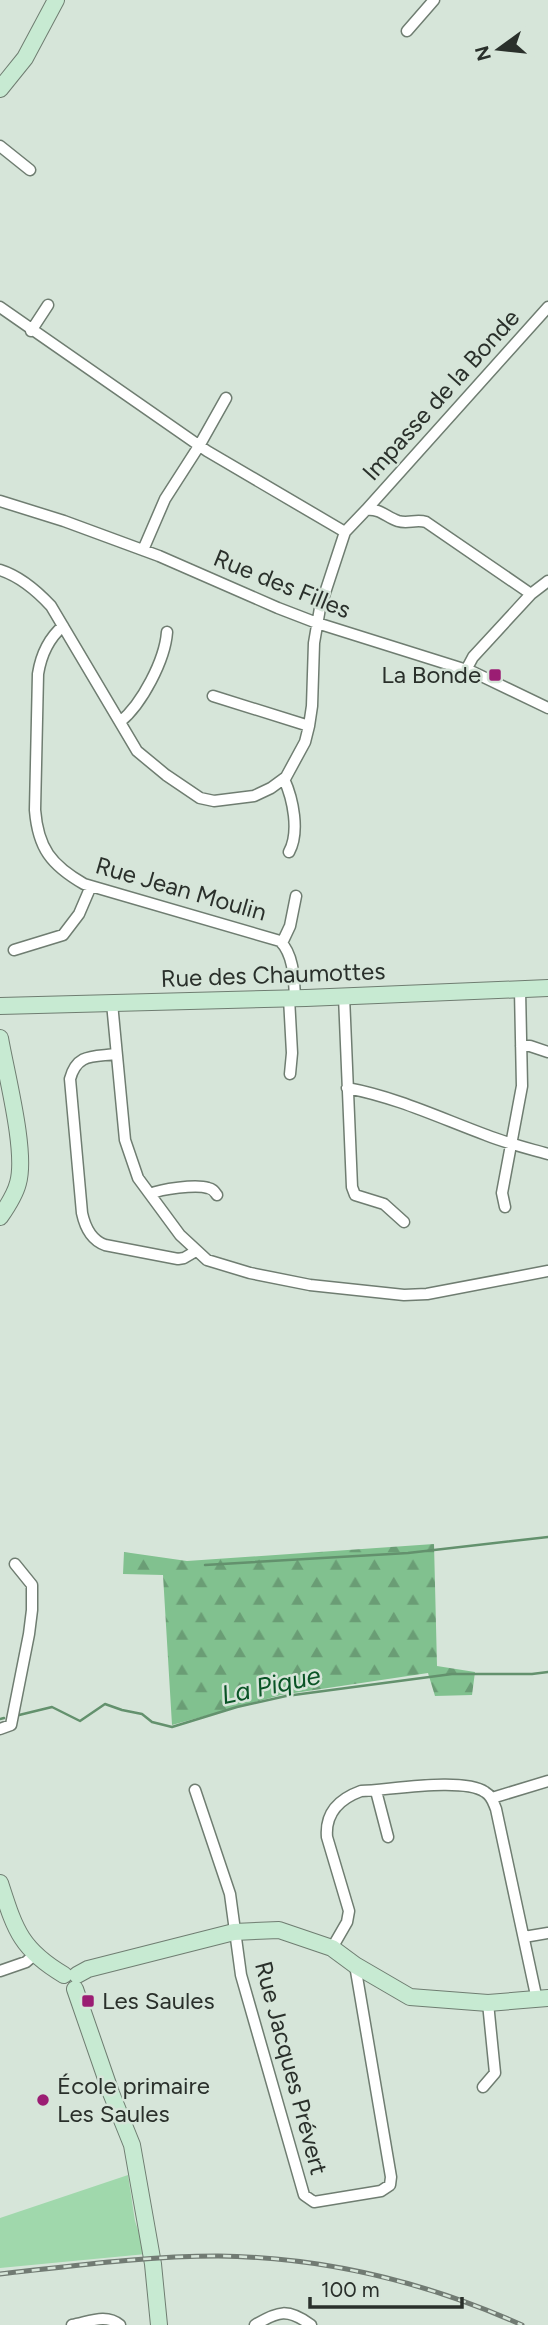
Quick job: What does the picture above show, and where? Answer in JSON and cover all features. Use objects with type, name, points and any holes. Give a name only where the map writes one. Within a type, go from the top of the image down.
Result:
[{"type":"street","points":[[0,89],[25,58],[57,0]]},
{"type":"street","points":[[407,31],[434,0]]},
{"type":"street","points":[[0,146],[30,170]]},
{"type":"street","points":[[31,331],[48,305]]},
{"type":"street","points":[[0,307],[199,446],[345,532],[317,623],[309,726],[294,765],[284,779],[254,796],[235,800],[214,801],[200,797],[166,775],[137,751],[63,626],[41,595],[0,570]]},
{"type":"street","name":"Impasse de la Bonde","points":[[345,532],[548,307]]},
{"type":"street","points":[[143,550],[165,499],[226,398]]},
{"type":"street","name":"Rue des Filles","points":[[0,501],[143,550],[317,623],[466,670],[548,708]]},
{"type":"street","points":[[366,510],[378,510],[399,521],[417,519],[426,522],[531,594]]},
{"type":"street","points":[[466,670],[473,657],[531,594],[548,581]]},
{"type":"street","name":"Rue Jean Moulin","points":[[63,626],[43,653],[38,674],[36,825],[43,847],[69,876],[91,887],[270,937],[282,943],[290,956],[290,1074]]},
{"type":"street","points":[[120,722],[131,713],[143,695],[158,664],[167,632]]},
{"type":"street","points":[[213,696],[309,726]]},
{"type":"street","points":[[284,779],[294,824],[294,844],[289,852]]},
{"type":"street","points":[[14,950],[63,934],[79,914],[91,887]]},
{"type":"street","points":[[282,943],[290,926],[296,896]]},
{"type":"street","name":"Rue des Chaumottes","points":[[0,1006],[548,988]]},
{"type":"street","points":[[505,1206],[502,1193],[522,1086],[520,990]]},
{"type":"street","points":[[344,996],[353,1191],[359,1197],[384,1205],[404,1222]]},
{"type":"street","points":[[112,1003],[125,1140],[138,1178],[180,1236],[207,1261],[310,1285],[404,1295],[427,1294],[548,1271]]},
{"type":"street","points":[[0,1038],[18,1135],[20,1162],[19,1183],[0,1217]]},
{"type":"street","points":[[521,1046],[548,1052]]},
{"type":"street","points":[[116,1054],[85,1057],[77,1062],[70,1079],[82,1213],[87,1229],[105,1245],[178,1259],[196,1251]]},
{"type":"street","points":[[348,1088],[398,1101],[489,1136],[548,1154]]},
{"type":"street","points":[[149,1194],[159,1190],[208,1187],[217,1195]]},
{"type":"street","points":[[0,1729],[11,1725],[32,1611],[32,1585],[15,1564]]},
{"type":"street","points":[[492,1797],[548,1780]]},
{"type":"street","points":[[72,1979],[88,1969],[234,1932],[279,1930],[332,1948],[355,1965],[410,1997],[488,2003],[542,1999],[524,1937],[492,1797],[479,1788],[462,1785],[361,1791],[349,1796],[333,1809],[326,1828],[327,1837],[349,1910],[347,1922],[332,1948]]},
{"type":"street","points":[[195,1790],[230,1894],[234,1932]]},
{"type":"street","points":[[376,1791],[388,1837]]},
{"type":"street","points":[[0,1882],[19,1934],[34,1955],[72,1979],[132,2145],[153,2264],[159,2325]]},
{"type":"street","name":"Rue Jacques Prévert","points":[[234,1932],[259,2043],[304,2195],[314,2202],[381,2191],[390,2185],[391,2177],[355,1965]]},
{"type":"street","points":[[524,1937],[548,1933]]},
{"type":"street","points":[[0,1971],[26,1962],[34,1955]]},
{"type":"street","points":[[483,2087],[495,2073],[488,2003]]},
{"type":"street","points":[[255,2325],[276,2313],[293,2313],[311,2325]]},
{"type":"street","points":[[72,2325],[101,2318],[113,2319],[120,2325]]},
{"type":"green space","points":[[434,1544],[437,1666],[475,1672],[472,1695],[435,1696],[428,1673],[281,1695],[172,1725],[163,1575],[123,1574],[124,1552],[187,1561]]},
{"type":"green space","points":[[128,2175],[135,2221],[146,2254],[0,2268],[0,2218]]},
{"type":"waterway","points":[[205,1565],[408,1553],[548,1537]]},
{"type":"waterway","name":"La Pique","points":[[15,1716],[52,1707],[80,1721],[105,1704],[142,1714],[152,1722],[172,1727],[237,1707],[286,1696],[452,1674],[548,1672]]},
{"type":"waterway","name":"La Pique","points":[[0,1719],[4,1718]]},
{"type":"railway","points":[[0,2274],[191,2256],[257,2257],[373,2275],[449,2296],[522,2325]]},
{"type":"place","name":"La Bonde","points":[[495,675]]},
{"type":"place","name":"Les Saules","points":[[88,2001]]},
{"type":"place","name":"École primaire Les Saules","points":[[43,2100]]}]
